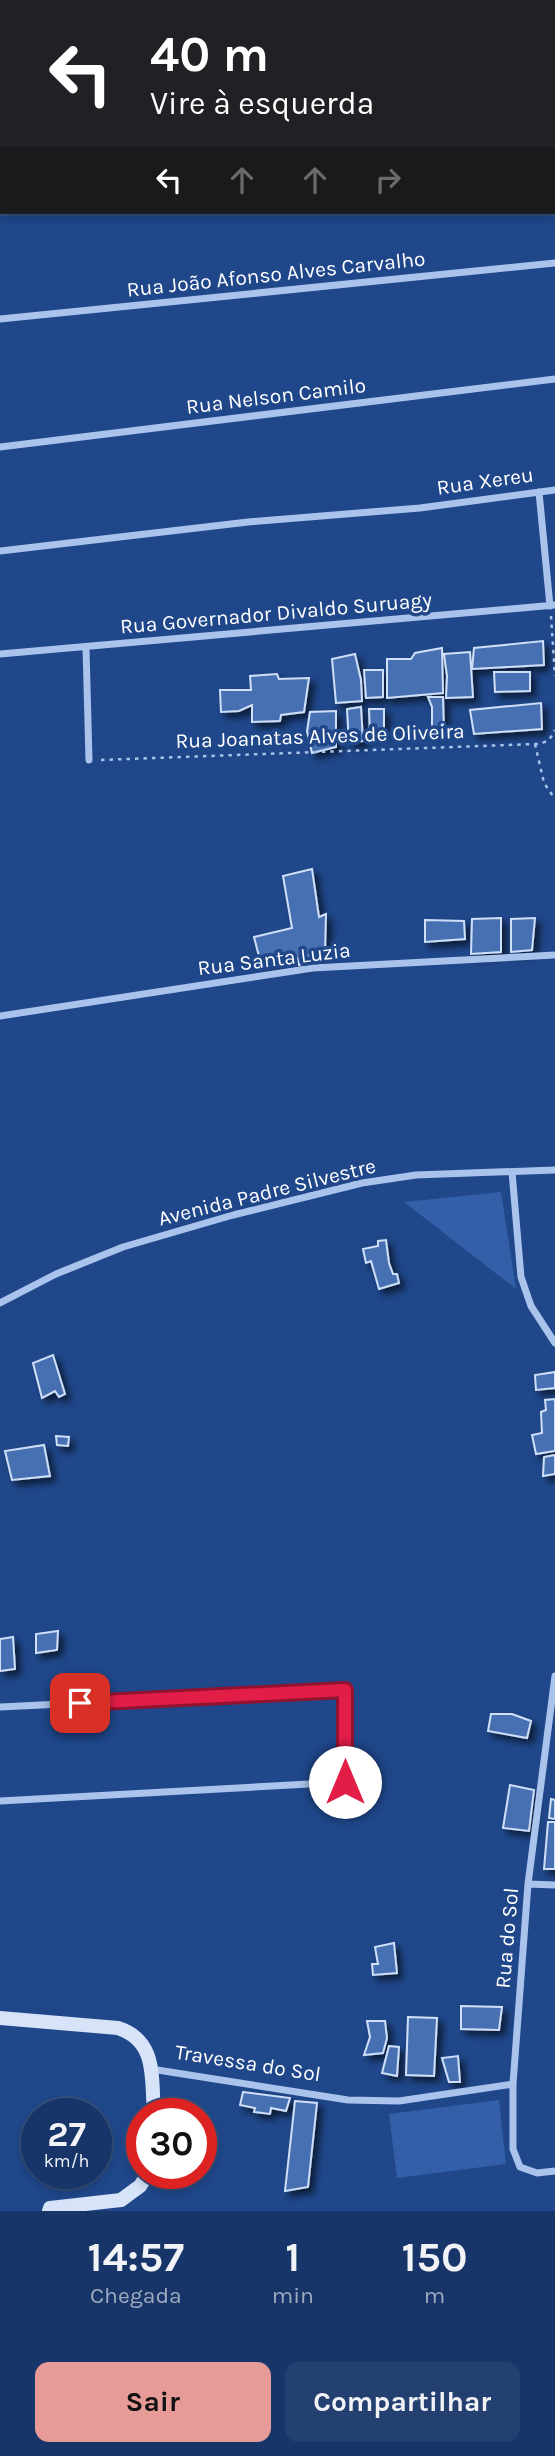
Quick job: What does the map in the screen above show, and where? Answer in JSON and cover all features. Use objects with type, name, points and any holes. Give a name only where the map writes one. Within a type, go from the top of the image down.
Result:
[{"type":"street","name":"Rua João Afonso Alves Carvalho","points":[[0,319],[555,263]]},
{"type":"street","name":"Rua Nelson Camilo","points":[[0,447],[555,379]]},
{"type":"street","name":"Rua Xereu","points":[[0,551],[248,522],[420,508],[555,490]]},
{"type":"street","points":[[539,492],[552,606]]},
{"type":"street","name":"Rua Governador Divaldo Suruagy","points":[[0,654],[552,606]]},
{"type":"street","points":[[86,648],[89,760]]},
{"type":"street","name":"Rua Santa Luzia","points":[[0,1016],[313,968],[555,956]]},
{"type":"street","name":"Avenida Padre Silvestre","points":[[0,1303],[56,1274],[123,1247],[233,1215],[362,1183],[416,1175],[555,1170]]},
{"type":"street","points":[[512,1172],[521,1277],[531,1306],[555,1343]]},
{"type":"street","name":"Rua do Sol","points":[[555,1676],[528,1884],[513,2084],[513,2149],[520,2167],[537,2173],[555,2171]]},
{"type":"street","points":[[0,1707],[345,1690],[345,1782],[0,1801]]},
{"type":"street","points":[[528,1884],[555,1885]]},
{"type":"street","name":"Travessa do Sol","points":[[0,2018],[118,2028],[133,2033],[148,2052],[150,2068],[348,2100],[398,2101],[513,2084]]},
{"type":"street","points":[[150,2068],[153,2098]]},
{"type":"street","points":[[48,2211],[50,2208],[121,2200],[136,2189]]},
{"type":"path","points":[[552,606],[555,676]]},
{"type":"path","name":"Rua Joanatas Alves de Oliveira","points":[[89,760],[535,744],[551,739],[555,730]]},
{"type":"path","points":[[535,744],[544,783],[555,799]]},
{"type":"shaded area","points":[[501,1192],[516,1289],[404,1202]]},
{"type":"shaded area","points":[[499,2100],[506,2164],[397,2178],[389,2114]]},
{"type":"building","points":[[543,641],[544,665],[472,669],[474,648]]},
{"type":"building","points":[[442,648],[443,693],[387,698],[387,659],[411,659],[415,653]]},
{"type":"building","points":[[470,652],[473,697],[446,698],[444,654]]},
{"type":"building","points":[[355,654],[361,680],[362,701],[336,703],[332,659]]},
{"type":"building","points":[[364,670],[383,670],[383,697],[366,698]]},
{"type":"building","points":[[494,672],[530,672],[530,691],[495,692]]},
{"type":"building","points":[[277,674],[279,679],[309,678],[304,712],[281,715],[280,721],[252,722],[252,705],[239,711],[221,712],[220,690],[251,690],[250,676]]},
{"type":"building","points":[[428,697],[443,697],[444,731],[432,733],[432,707]]},
{"type":"building","points":[[541,703],[542,729],[474,734],[470,710]]},
{"type":"building","points":[[361,707],[363,741],[349,743],[347,709]]},
{"type":"building","points":[[369,709],[384,709],[384,732],[370,735]]},
{"type":"building","points":[[336,711],[336,747],[312,753],[307,731],[310,712]]},
{"type":"building","points":[[312,869],[319,917],[326,914],[325,954],[303,956],[303,964],[299,965],[297,958],[261,964],[254,937],[292,928],[283,876]]},
{"type":"building","points":[[501,918],[501,952],[471,954],[472,919]]},
{"type":"building","points":[[535,918],[532,950],[511,952],[511,919]]},
{"type":"building","points":[[425,920],[464,921],[465,939],[425,942]]},
{"type":"building","points":[[386,1240],[389,1263],[393,1274],[397,1274],[399,1283],[379,1289],[371,1261],[366,1263],[363,1249],[378,1246],[378,1241]]},
{"type":"building","points":[[53,1355],[65,1394],[59,1397],[55,1391],[42,1398],[33,1363]]},
{"type":"building","points":[[555,1372],[555,1388],[536,1390],[535,1375]]},
{"type":"building","points":[[555,1399],[555,1451],[536,1454],[532,1435],[542,1433],[541,1412],[546,1410],[545,1400]]},
{"type":"building","points":[[56,1436],[69,1437],[68,1446],[57,1445]]},
{"type":"building","points":[[44,1445],[50,1476],[12,1480],[5,1451]]},
{"type":"building","points":[[555,1455],[555,1474],[543,1476],[544,1457]]},
{"type":"building","points":[[58,1631],[57,1650],[36,1653],[36,1634]]},
{"type":"building","points":[[13,1637],[15,1669],[0,1671],[0,1639]]},
{"type":"building","points":[[491,1714],[512,1714],[531,1721],[527,1738],[488,1731]]},
{"type":"building","points":[[510,1785],[534,1790],[529,1831],[503,1828]]},
{"type":"building","points":[[551,1799],[555,1800],[555,1819],[549,1818]]},
{"type":"building","points":[[548,1822],[555,1822],[555,1869],[544,1869]]},
{"type":"building","points":[[394,1943],[397,1973],[373,1975],[372,1964],[378,1964],[375,1947]]},
{"type":"building","points":[[461,2006],[502,2007],[499,2030],[461,2029]]},
{"type":"building","points":[[408,2017],[437,2018],[434,2076],[406,2075]]},
{"type":"building","points":[[367,2021],[385,2021],[387,2038],[383,2053],[364,2055],[370,2037]]},
{"type":"building","points":[[389,2046],[399,2047],[397,2076],[382,2073]]},
{"type":"building","points":[[458,2056],[460,2082],[449,2082],[442,2058]]},
{"type":"building","points":[[243,2092],[290,2098],[286,2111],[271,2108],[270,2114],[254,2112],[255,2108],[240,2105]]},
{"type":"building","points":[[295,2101],[317,2103],[308,2187],[285,2191]]},
{"type":"route","points":[[80,1703],[345,1690],[345,1782]]}]
